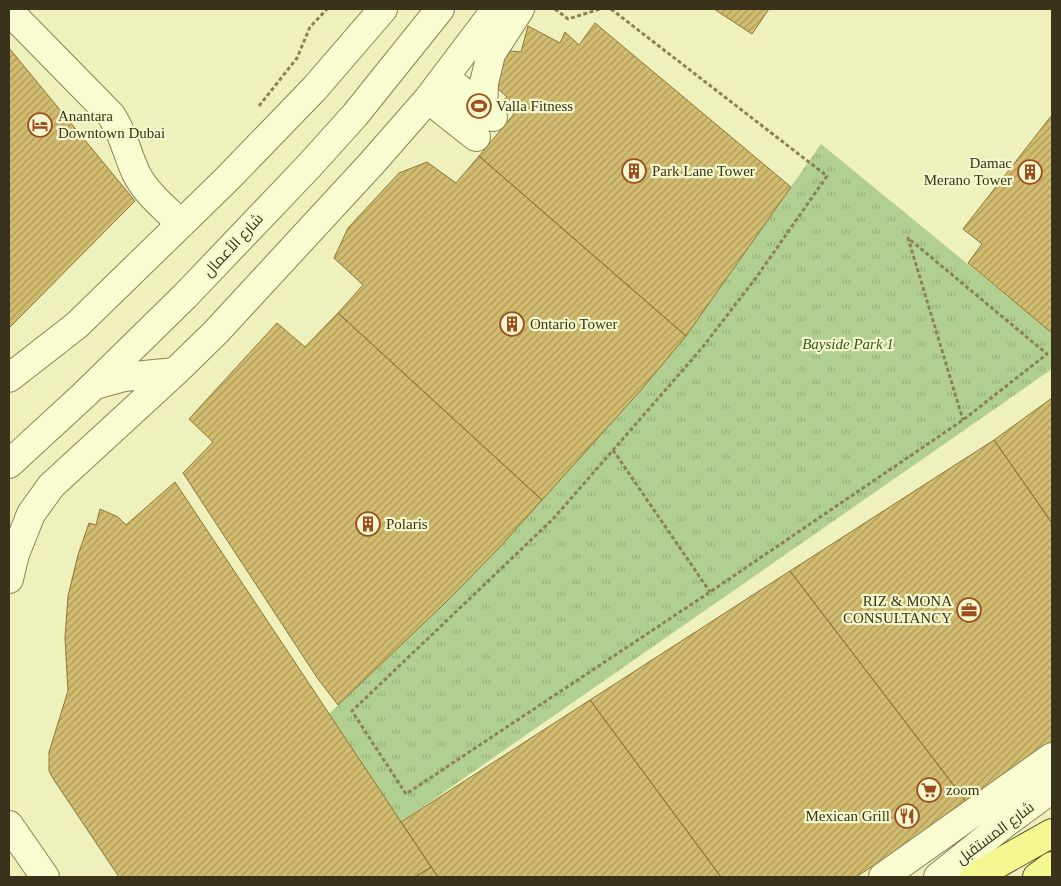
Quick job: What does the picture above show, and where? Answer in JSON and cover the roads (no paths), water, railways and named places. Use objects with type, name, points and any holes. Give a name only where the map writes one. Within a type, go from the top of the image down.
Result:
[{"type":"main road","points":[[974,877],[1052,832]]},
{"type":"main road","points":[[1037,877],[1052,866]]},
{"type":"street","points":[[12,372],[77,325],[181,224],[315,88],[383,9]]},
{"type":"street","name":"شارع الأعمال","points":[[9,464],[95,385],[185,296],[309,166],[354,115],[440,9]]},
{"type":"street","points":[[9,579],[15,554],[31,514],[51,486],[216,332],[372,163],[428,99],[496,9]]},
{"type":"street","points":[[480,123],[484,83],[492,54],[520,9]]},
{"type":"street","points":[[9,11],[111,115],[122,134],[139,178],[181,224]]},
{"type":"street","points":[[445,77],[480,123]]},
{"type":"street","points":[[428,99],[480,123]]},
{"type":"street","points":[[95,385],[124,378],[175,372]]},
{"type":"street","points":[[1003,825],[1042,765]]},
{"type":"street","points":[[883,877],[1042,765]]},
{"type":"street","name":"شارع المستقبل","points":[[938,877],[1052,789]]},
{"type":"street","points":[[9,825],[45,877]]},
{"type":"place","name":"Valla Fitness","points":[[479,106]]},
{"type":"place","name":"Anantara Downtown Dubai","points":[[40,125]]},
{"type":"place","name":"Park Lane Tower","points":[[634,171]]},
{"type":"place","name":"Damac Merano Tower","points":[[1030,172]]},
{"type":"place","name":"Ontario Tower","points":[[512,324]]},
{"type":"place","name":"Polaris","points":[[368,524]]},
{"type":"place","name":"RIZ & MONA CONSULTANCY","points":[[969,610]]},
{"type":"place","name":"zoom","points":[[929,790]]},
{"type":"place","name":"Mexican Grill","points":[[907,816]]},
{"type":"park label","name":"Bayside Park 1","points":[[848,344]]}]
